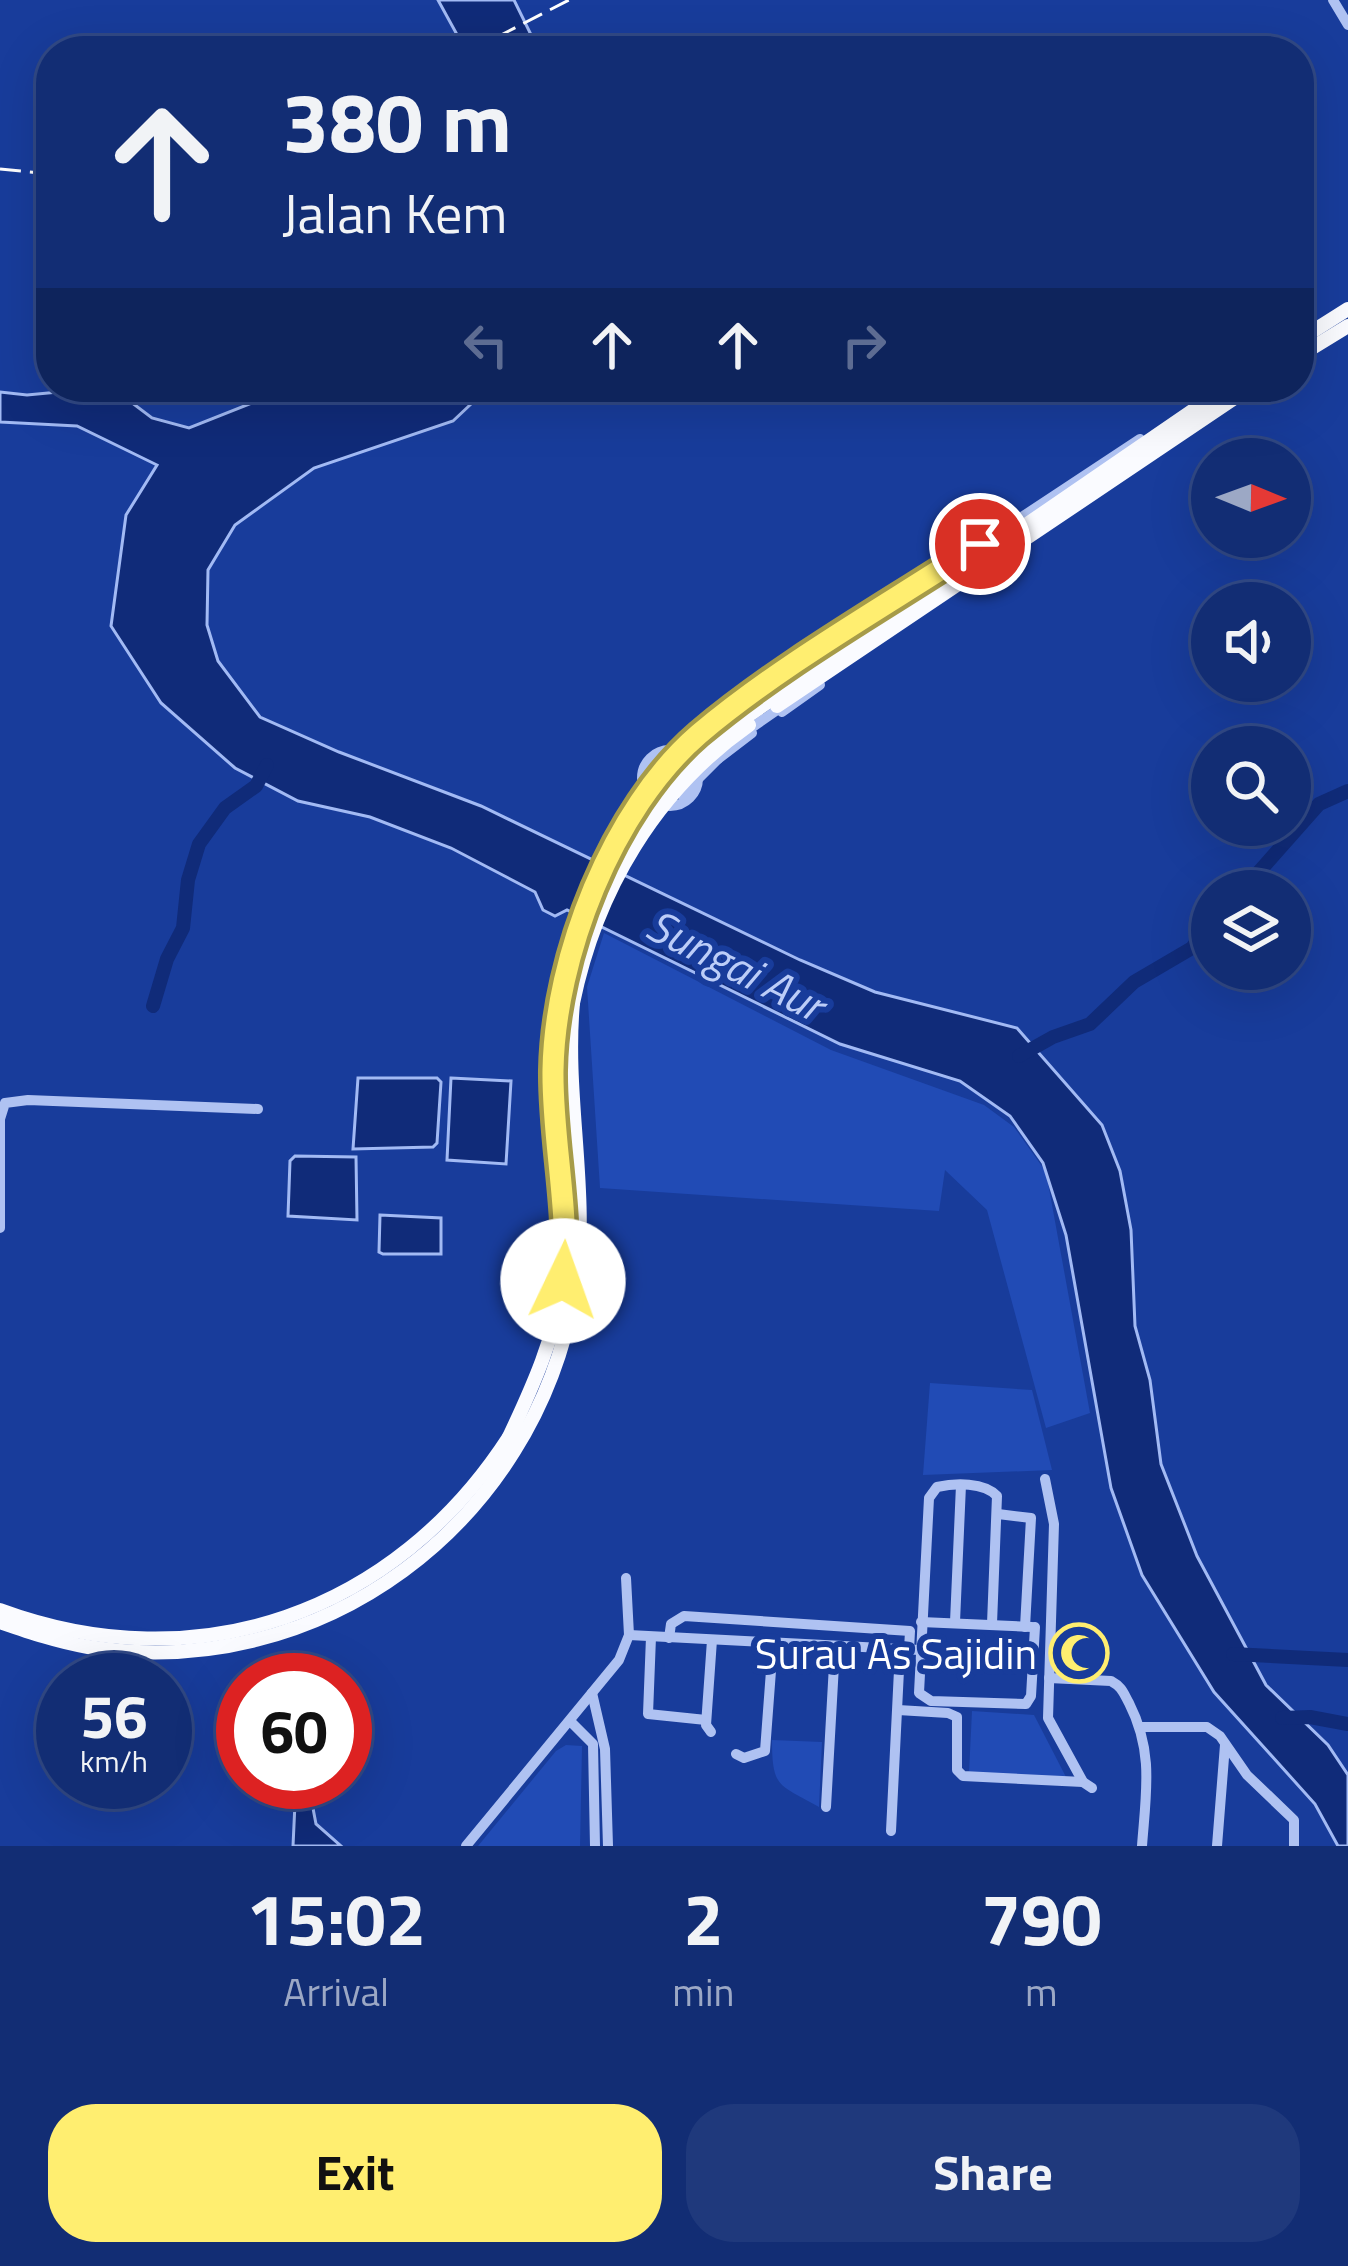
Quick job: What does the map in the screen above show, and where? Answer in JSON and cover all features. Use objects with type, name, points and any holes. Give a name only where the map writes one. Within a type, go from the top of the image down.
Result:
[{"type":"main road","points":[[1314,328],[1348,306]]},
{"type":"main road","points":[[1314,350],[1348,328]]},
{"type":"main road","points":[[0,1622],[87,1646],[163,1651],[220,1647],[313,1622],[384,1585],[449,1534],[487,1493],[553,1377],[575,1289],[579,1218],[569,1080],[573,1003],[622,852],[673,778],[717,736],[1205,402]]},
{"type":"main road","points":[[622,852],[687,779],[739,732],[1233,402]]},
{"type":"main road","points":[[0,1610],[70,1631],[147,1640],[229,1633],[292,1616],[364,1582],[426,1537],[515,1440]]},
{"type":"street","points":[[1333,0],[1348,25]]},
{"type":"street","points":[[622,852],[640,799],[699,734],[1194,402]]},
{"type":"street","points":[[697,771],[687,755],[670,749],[654,754],[641,774],[644,791],[657,804],[675,806],[691,797],[697,771],[752,727],[1233,402]]},
{"type":"street","points":[[687,755],[944,568]]},
{"type":"street","points":[[622,852],[718,759],[906,623]]},
{"type":"street","points":[[0,1228],[0,1119],[5,1103],[258,1109]]},
{"type":"street","points":[[898,1710],[957,1717],[957,1770],[963,1776],[1088,1785],[1050,1727],[1054,1524],[1045,1479]]},
{"type":"street","points":[[955,1622],[961,1485]]},
{"type":"street","points":[[992,1624],[997,1496],[990,1489],[937,1487],[929,1498],[921,1622],[909,1650],[925,1700],[1026,1704],[1031,1696],[1031,1518],[998,1514]]},
{"type":"street","points":[[466,1846],[619,1660],[629,1635],[626,1578]]},
{"type":"street","points":[[669,1638],[671,1624],[684,1616],[910,1631],[898,1710],[891,1831]]},
{"type":"street","points":[[921,1622],[1051,1628]]},
{"type":"street","points":[[629,1635],[909,1650]]},
{"type":"street","points":[[650,1637],[648,1714],[709,1726],[712,1640]]},
{"type":"street","points":[[736,1754],[760,1756],[767,1746],[773,1645]]},
{"type":"street","points":[[826,1807],[836,1647]]},
{"type":"street","points":[[1048,1678],[1118,1684],[1141,1727],[1147,1765],[1142,1846]]},
{"type":"street","points":[[592,1693],[595,1846]]},
{"type":"street","points":[[574,1716],[605,1749],[608,1846]]},
{"type":"street","points":[[1141,1727],[1208,1727],[1247,1775],[1294,1820],[1294,1846]]},
{"type":"street","points":[[556,1738],[596,1736]]},
{"type":"street","points":[[1217,1846],[1225,1745]]},
{"type":"shaded area","points":[[604,933],[831,1050],[984,1105],[1014,1127],[1046,1172],[1090,1413],[1046,1428],[987,1210],[945,1170],[939,1211],[600,1188],[587,987]]},
{"type":"shaded area","points":[[930,1383],[1032,1390],[1052,1470],[923,1475]]},
{"type":"shaded area","points":[[972,1711],[1034,1715],[1066,1777],[969,1773]]},
{"type":"shaded area","points":[[772,1740],[822,1742],[819,1807],[780,1783]]},
{"type":"shaded area","points":[[566,1745],[582,1746],[580,1846],[478,1846],[556,1751]]},
{"type":"water","points":[[438,0],[514,0],[532,36],[458,36]]},
{"type":"water","name":"Sungai Aur","points":[[0,392],[36,394],[36,402],[131,402],[152,418],[189,428],[254,402],[473,402],[453,421],[314,468],[235,525],[208,570],[207,625],[218,661],[260,717],[481,806],[875,992],[1017,1028],[1102,1125],[1120,1171],[1131,1230],[1135,1326],[1150,1380],[1161,1464],[1197,1556],[1266,1685],[1328,1745],[1348,1775],[1348,1846],[1338,1846],[1315,1804],[1214,1692],[1142,1575],[1111,1488],[1066,1235],[1043,1163],[1010,1116],[960,1081],[840,1044],[567,910],[555,916],[543,910],[535,892],[451,848],[370,817],[298,801],[235,768],[161,703],[111,626],[126,515],[157,465],[77,426],[0,422]]},
{"type":"water","points":[[358,1078],[437,1078],[441,1082],[437,1143],[433,1147],[353,1149]]},
{"type":"water","points":[[451,1078],[511,1081],[506,1164],[447,1160]]},
{"type":"water","points":[[295,1156],[356,1157],[357,1220],[288,1216],[290,1161]]},
{"type":"water","points":[[380,1215],[441,1218],[441,1254],[379,1252]]},
{"type":"water","points":[[295,1809],[313,1809],[316,1824],[341,1846],[293,1846]]},
{"type":"waterway","points":[[153,1006],[167,959],[183,928],[188,880],[199,844],[225,808],[256,786],[267,765]]},
{"type":"waterway","points":[[1261,870],[1319,804],[1348,791]]},
{"type":"waterway","points":[[1019,1056],[1090,1024],[1134,982],[1191,949]]},
{"type":"waterway","points":[[1233,1654],[1348,1660]]},
{"type":"waterway","points":[[1282,1718],[1348,1724]]},
{"type":"railway","points":[[499,36],[569,0]]},
{"type":"railway","points":[[0,169],[36,173]]},
{"type":"place","name":"Surau As Sajidin","points":[[1079,1653]]},
{"type":"route","points":[[563,1281],[566,1209],[553,1071],[565,973],[589,899],[634,808],[699,734],[980,544]]}]
